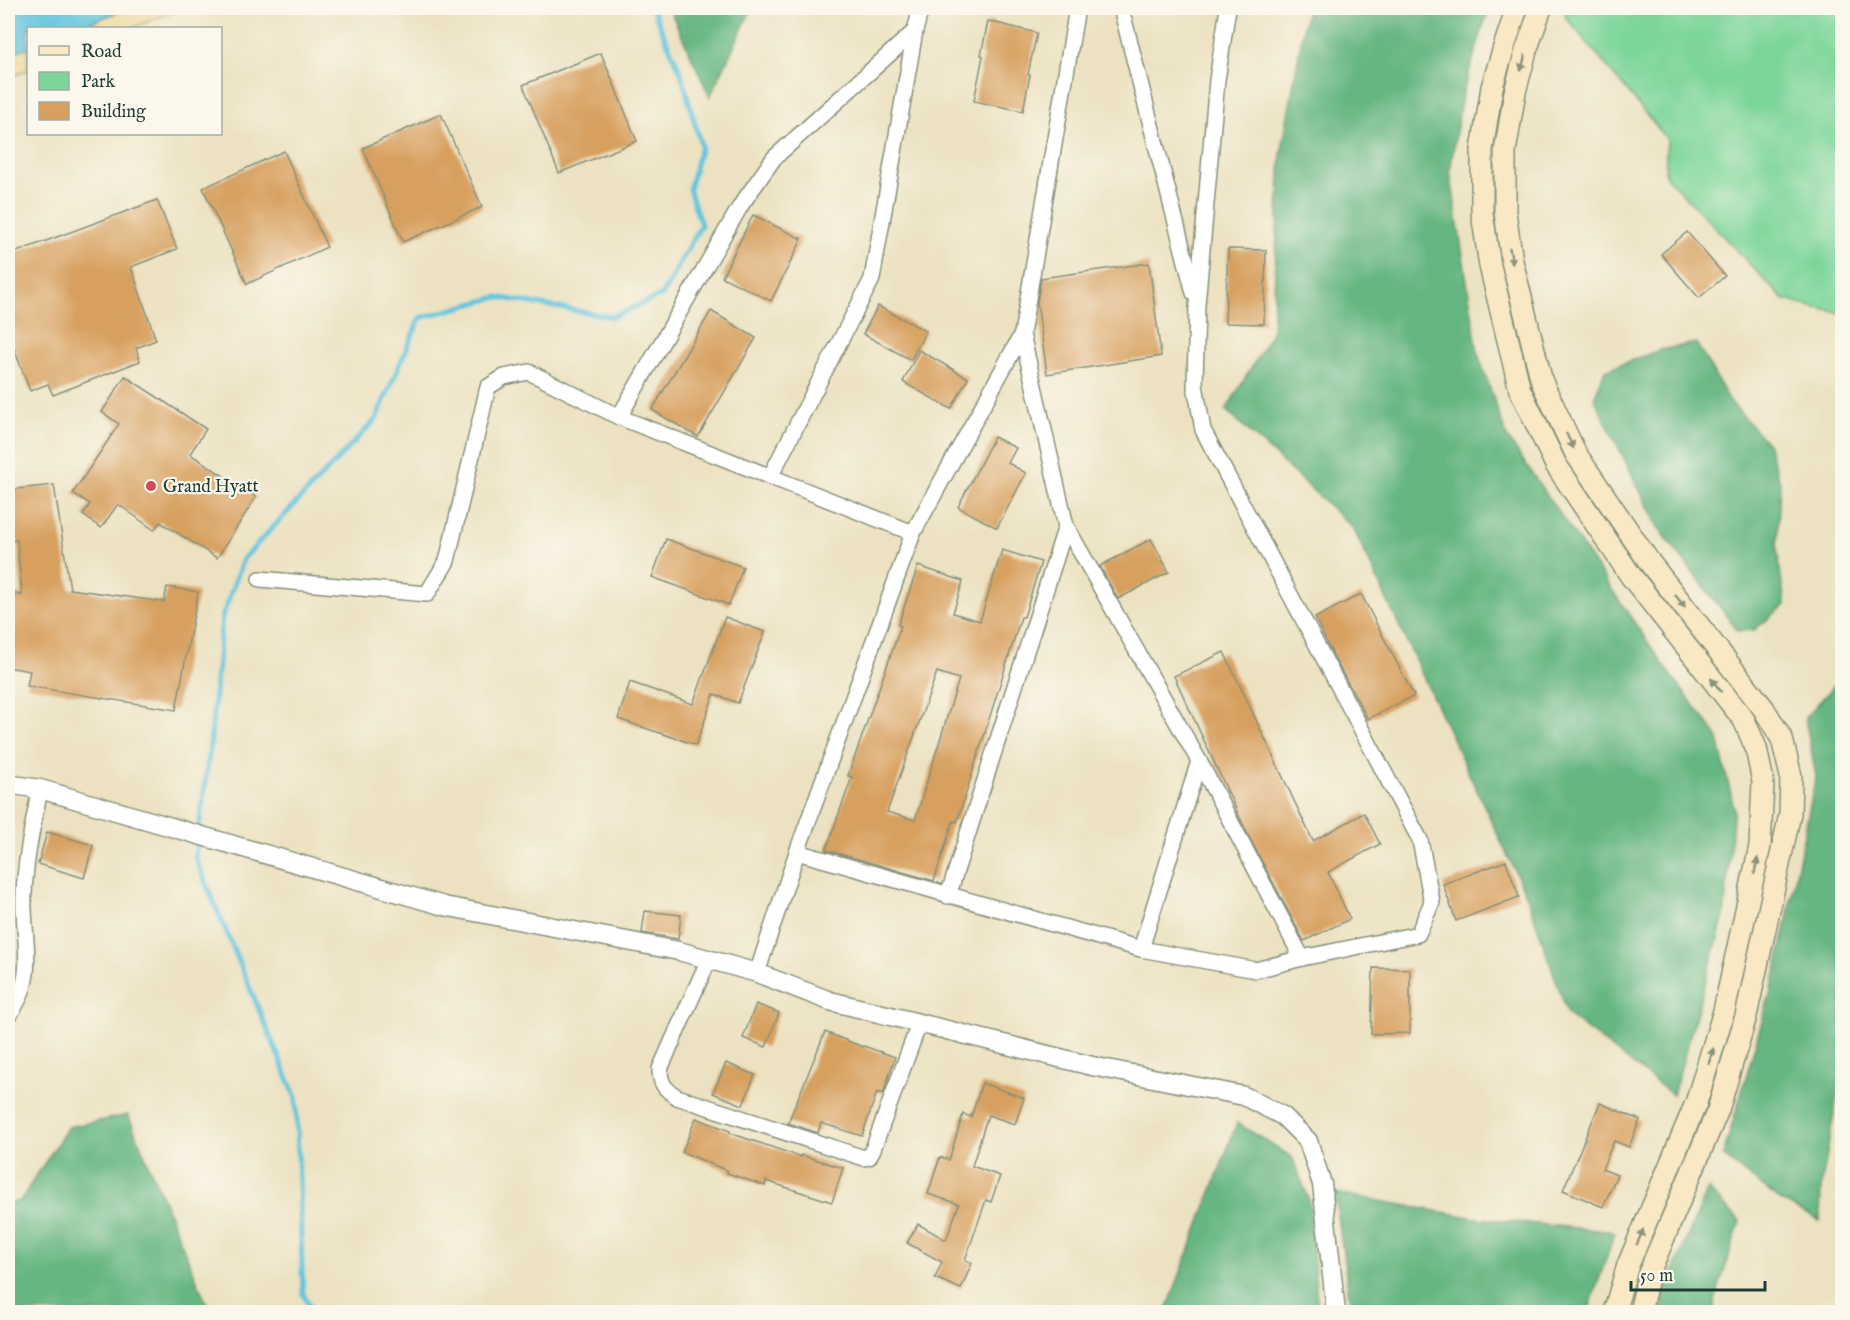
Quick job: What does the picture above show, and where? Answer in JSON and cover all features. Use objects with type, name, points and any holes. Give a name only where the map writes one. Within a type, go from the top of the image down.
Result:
[{"type":"main road","points":[[1517,8],[1492,87],[1482,150],[1482,213],[1490,266],[1520,390],[1556,465],[1631,576],[1744,720],[1756,748],[1763,782],[1760,846],[1724,1011],[1696,1103],[1628,1265],[1614,1312]]},
{"type":"main road","points":[[1541,8],[1515,92],[1505,152],[1505,212],[1512,261],[1542,382],[1576,454],[1636,543],[1764,709],[1782,740],[1791,776],[1790,814],[1746,1016],[1718,1110],[1649,1273],[1641,1312]]},
{"type":"street","points":[[770,477],[872,279],[915,31],[921,8]]},
{"type":"street","points":[[757,973],[797,852],[913,533],[1022,334],[1077,8]]},
{"type":"street","points":[[1121,8],[1197,305]]},
{"type":"street","points":[[797,852],[1141,949],[1256,970],[1302,957],[1419,934],[1432,902],[1420,840],[1203,430],[1195,385],[1197,305],[1217,80],[1227,8]]},
{"type":"street","points":[[619,417],[741,205],[774,158],[915,31]]},
{"type":"street","points":[[1022,334],[1066,526],[1199,761],[1302,957]]},
{"type":"street","points":[[260,579],[427,594],[447,561],[488,387],[504,377],[530,372],[619,417],[913,533]]},
{"type":"street","points":[[948,896],[1066,526]]},
{"type":"street","points":[[1141,949],[1199,761]]},
{"type":"street","points":[[8,784],[39,789],[444,906],[709,958],[757,973],[830,1001],[919,1024],[1092,1066],[1244,1095],[1283,1116],[1308,1141],[1322,1184],[1336,1312]]},
{"type":"street","points":[[8,1016],[24,987],[28,958],[24,896],[31,831],[39,789]]},
{"type":"street","points":[[709,958],[660,1070],[660,1082],[666,1090],[677,1097],[864,1158],[869,1157],[873,1149],[919,1024]]},
{"type":"green space","points":[[669,8],[752,8],[710,97]]},
{"type":"green space","points":[[1307,8],[1489,8],[1462,95],[1450,171],[1478,354],[1507,437],[1669,673],[1717,735],[1734,808],[1724,917],[1673,1095],[1568,1015],[1528,899],[1353,528],[1226,410],[1272,333],[1281,155]]},
{"type":"green space","points":[[1568,8],[1842,8],[1842,313],[1783,299],[1665,175],[1667,139],[1565,16]]},
{"type":"green space","points":[[1696,343],[1729,400],[1767,443],[1780,482],[1777,549],[1785,605],[1754,630],[1738,631],[1658,527],[1594,398],[1605,370],[1660,350]]},
{"type":"green space","points":[[1842,677],[1842,1066],[1821,1188],[1820,1221],[1780,1200],[1723,1156],[1776,973],[1816,776],[1805,718]]},
{"type":"green space","points":[[128,1115],[210,1312],[8,1312],[8,1203],[20,1201],[68,1127]]},
{"type":"green space","points":[[1237,1123],[1292,1157],[1309,1200],[1318,1312],[1166,1312]]},
{"type":"green space","points":[[1708,1189],[1740,1221],[1715,1300],[1714,1312],[1661,1312],[1663,1294]]},
{"type":"green space","points":[[1335,1193],[1476,1218],[1615,1232],[1588,1312],[1351,1312]]},
{"type":"sand","points":[[129,8],[184,8],[134,27],[79,27]]},
{"type":"sand","points":[[27,47],[27,70],[8,78],[8,55]]},
{"type":"water","points":[[8,8],[129,8],[79,27],[27,27],[27,47],[8,55]]},
{"type":"building","points":[[988,21],[1037,33],[1023,111],[974,101]]},
{"type":"building","points":[[601,53],[637,141],[559,173],[523,85]]},
{"type":"building","points":[[441,114],[482,207],[403,242],[363,148]]},
{"type":"building","points":[[284,151],[327,247],[247,284],[203,188]]},
{"type":"building","points":[[157,200],[177,249],[131,267],[156,340],[136,348],[140,361],[53,395],[48,384],[30,391],[8,332],[8,255]]},
{"type":"building","points":[[753,215],[802,239],[771,301],[722,277]]},
{"type":"building","points":[[1687,232],[1725,276],[1699,298],[1661,254]]},
{"type":"building","points":[[1228,249],[1266,250],[1264,324],[1225,323]]},
{"type":"building","points":[[1149,263],[1161,356],[1047,374],[1037,302],[1041,278]]},
{"type":"building","points":[[878,306],[926,331],[911,360],[863,334]]},
{"type":"building","points":[[711,311],[756,338],[698,437],[652,410]]},
{"type":"building","points":[[919,350],[968,378],[951,409],[903,382]]},
{"type":"building","points":[[125,376],[206,429],[190,454],[256,497],[217,558],[160,522],[154,530],[118,504],[101,528],[83,515],[90,504],[73,493],[119,424],[102,412]]},
{"type":"building","points":[[994,437],[1016,448],[1008,463],[1026,473],[997,528],[958,507]]},
{"type":"building","points":[[54,485],[70,589],[164,602],[167,587],[198,592],[176,710],[27,686],[30,671],[8,667],[8,593],[22,595],[17,540],[8,541],[8,490]]},
{"type":"building","points":[[666,539],[743,567],[729,605],[652,577]]},
{"type":"building","points":[[1151,539],[1169,572],[1118,599],[1100,566]]},
{"type":"building","points":[[1002,550],[1041,562],[1024,617],[1021,617],[957,822],[953,821],[934,881],[826,850],[852,777],[848,776],[901,626],[898,625],[918,566],[963,581],[953,613],[980,621]],"holes":[[[937,672],[959,679],[915,820],[887,812]]]},
{"type":"building","points":[[1361,594],[1414,696],[1368,719],[1315,618]]},
{"type":"building","points":[[725,617],[765,632],[738,703],[714,694],[696,745],[618,719],[630,682],[693,704]]},
{"type":"building","points":[[1224,652],[1313,841],[1364,813],[1380,844],[1328,872],[1350,919],[1304,941],[1248,835],[1174,676]]},
{"type":"building","points":[[47,832],[93,845],[84,878],[38,864]]},
{"type":"building","points":[[1506,861],[1519,897],[1456,921],[1443,884]]},
{"type":"building","points":[[645,911],[681,915],[678,939],[642,933]]},
{"type":"building","points":[[1373,968],[1410,969],[1410,1033],[1371,1034]]},
{"type":"building","points":[[756,1004],[779,1013],[766,1047],[743,1038]]},
{"type":"building","points":[[825,1032],[895,1057],[883,1094],[877,1092],[862,1136],[821,1123],[818,1133],[788,1123]]},
{"type":"building","points":[[726,1063],[755,1075],[743,1105],[713,1093]]},
{"type":"building","points":[[982,1083],[1024,1098],[1015,1124],[988,1115],[972,1166],[1000,1176],[991,1202],[986,1200],[965,1260],[972,1263],[961,1289],[935,1278],[942,1262],[907,1243],[918,1224],[946,1240],[959,1204],[928,1194],[940,1157],[949,1160],[963,1114],[971,1117]]},
{"type":"building","points":[[1600,1103],[1640,1120],[1629,1147],[1614,1141],[1602,1169],[1617,1175],[1603,1207],[1563,1190]]},
{"type":"building","points":[[696,1118],[730,1131],[730,1133],[801,1157],[801,1155],[843,1168],[832,1202],[766,1181],[765,1186],[727,1173],[728,1171],[682,1152]]},
{"type":"waterway","points":[[313,1312],[303,1294],[296,1098],[195,857],[210,747],[222,617],[243,559],[376,419],[420,318],[497,297],[612,317],[662,295],[701,225],[689,189],[701,146],[681,73],[652,8]]},
{"type":"place","name":"Grand Hyatt","points":[[151,486]]}]
